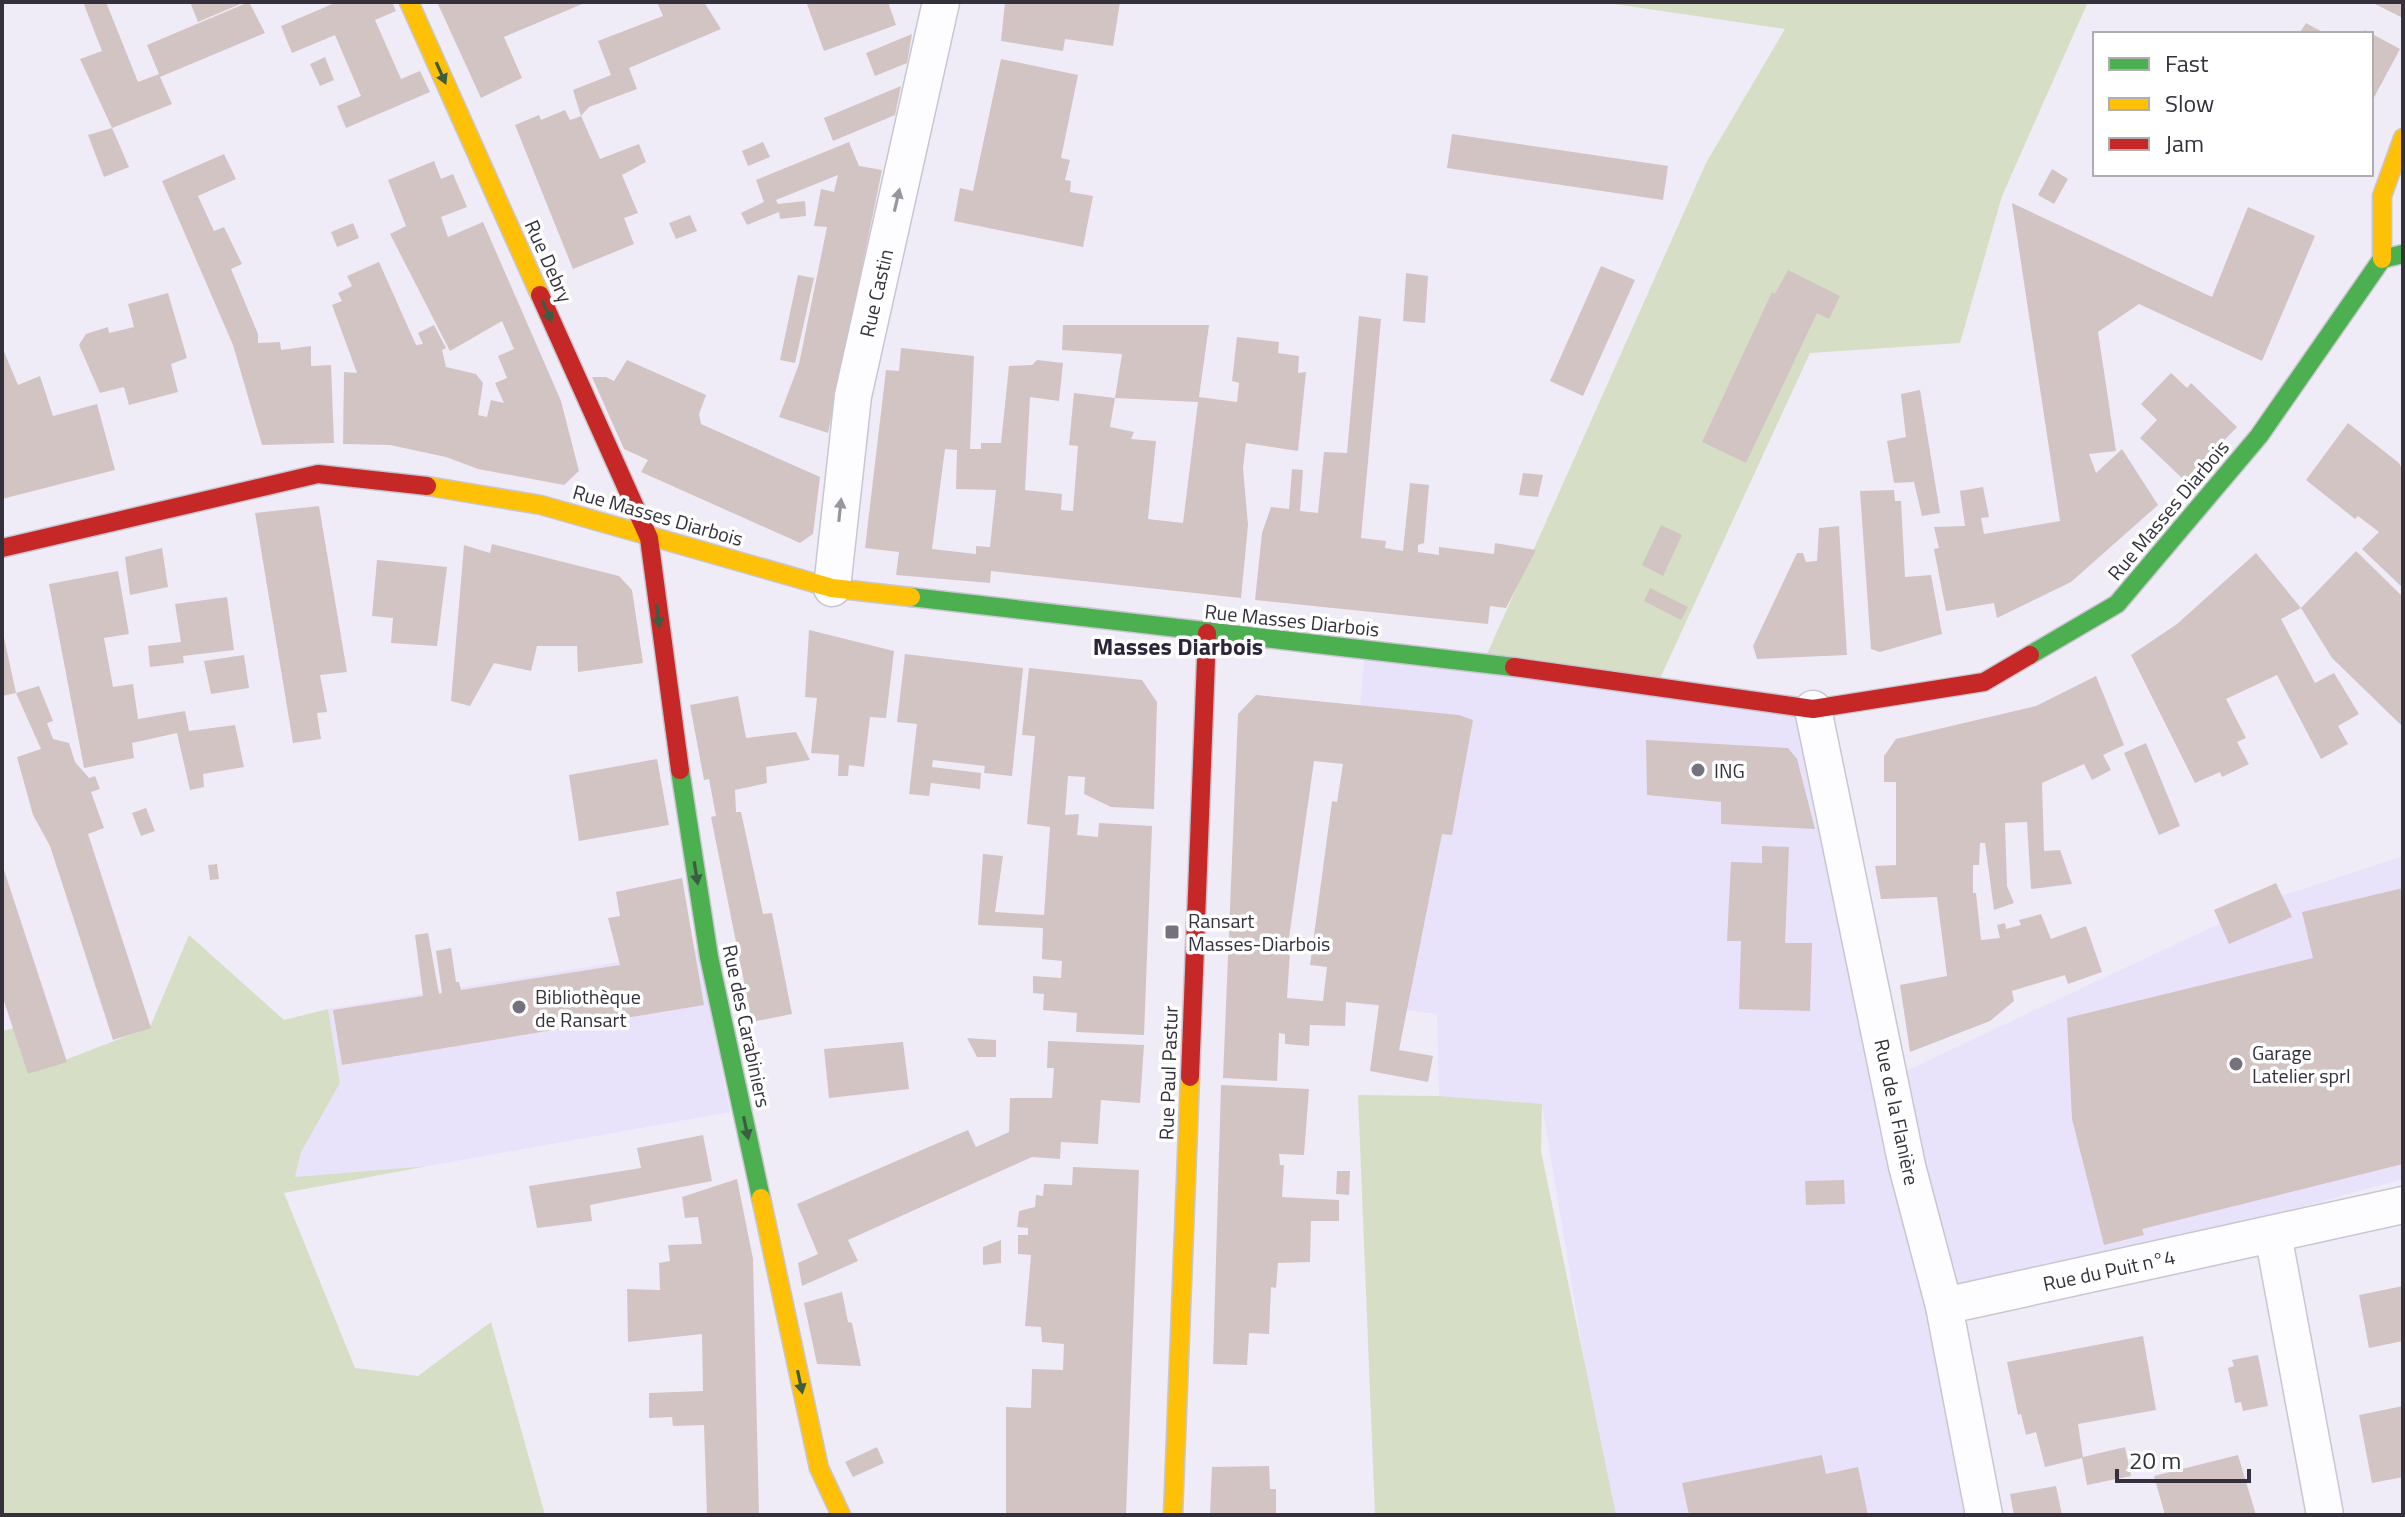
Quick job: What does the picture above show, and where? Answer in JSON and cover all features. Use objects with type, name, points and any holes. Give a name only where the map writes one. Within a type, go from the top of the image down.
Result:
[{"type":"street","name":"Rue Debry","points":[[409,2],[649,538]]},
{"type":"street","name":"Rue Castin","points":[[832,588],[853,396],[941,2]]},
{"type":"street","points":[[2403,138],[2387,168],[2377,211],[2382,259],[2403,254]]},
{"type":"street","name":"Rue Masses Diarbois","points":[[2,548],[318,474],[436,487],[541,505],[832,588],[1483,663],[1813,709],[1984,682],[2117,604],[2259,436],[2382,259]]},
{"type":"street","name":"Rue des Carabiniers","points":[[649,538],[662,654],[709,957],[819,1468],[841,1515]]},
{"type":"street","name":"Rue Paul Pastur","points":[[1173,1515],[1207,633]]},
{"type":"street","name":"Rue de la Flanière","points":[[1813,709],[1907,1166],[1944,1306],[1984,1515]]},
{"type":"street","name":"Rue du Puit n°4","points":[[1944,1306],[2403,1205]]},
{"type":"street","points":[[2273,1234],[2325,1515]]},
{"type":"shaded area","points":[[1365,650],[1813,709],[1979,1515],[1616,1515],[1588,1383],[1542,1105],[1439,1096],[1437,1014],[1335,1001]]},
{"type":"shaded area","points":[[2403,856],[2403,1179],[1944,1306],[1901,1073],[2272,899]]},
{"type":"shaded area","points":[[699,949],[730,1112],[428,1166],[295,1177],[301,1152],[340,1083],[328,1009]]},
{"type":"green space","points":[[1600,2],[2088,2],[2002,196],[1960,343],[1810,353],[1657,685],[1483,663],[1706,163],[1785,29]]},
{"type":"green space","points":[[189,935],[284,1020],[328,1009],[340,1083],[301,1152],[295,1177],[428,1166],[284,1193],[355,1368],[418,1376],[491,1322],[545,1515],[2,1515],[2,1031],[14,1028],[29,1074],[150,1027]]},
{"type":"green space","points":[[1358,1095],[1439,1096],[1542,1104],[1541,1151],[1616,1515],[1375,1515]]},
{"type":"building","points":[[83,2],[106,2],[138,82],[159,74],[147,45],[249,2],[265,33],[160,77],[172,104],[112,128],[80,59],[102,51]]},
{"type":"building","points":[[190,2],[245,2],[198,22]]},
{"type":"building","points":[[337,2],[392,2],[396,11],[375,20],[401,79],[420,71],[430,92],[346,128],[337,106],[361,96],[335,35],[292,53],[281,26]]},
{"type":"building","points":[[437,2],[587,2],[504,37],[522,78],[481,98]]},
{"type":"building","points":[[657,2],[704,2],[721,29],[629,68],[637,89],[589,107],[581,116],[573,90],[611,75],[598,41],[663,16]]},
{"type":"building","points":[[888,2],[896,25],[824,51],[807,4]]},
{"type":"building","points":[[1005,2],[1120,2],[1113,46],[1065,39],[1063,51],[1001,41]]},
{"type":"building","points":[[2371,2],[2403,2],[2403,18]]},
{"type":"building","points":[[2306,23],[2322,32],[2300,32]]},
{"type":"building","points":[[912,34],[907,63],[875,76],[866,53]]},
{"type":"building","points":[[2373,34],[2400,49],[2373,99]]},
{"type":"building","points":[[325,57],[334,80],[320,86],[310,64]]},
{"type":"building","points":[[1001,59],[1078,75],[1061,158],[1070,160],[1065,180],[1071,181],[1070,192],[1093,196],[1083,247],[954,221],[960,188],[973,191]]},
{"type":"building","points":[[901,86],[895,115],[833,141],[824,118]]},
{"type":"building","points":[[565,110],[570,120],[581,116],[600,159],[639,144],[646,162],[622,175],[638,213],[624,218],[634,244],[573,269],[515,125],[539,115],[541,120]]},
{"type":"building","points":[[112,128],[129,167],[104,177],[88,135]]},
{"type":"building","points":[[1452,134],[1668,166],[1663,200],[1447,168]]},
{"type":"building","points":[[763,142],[770,157],[748,166],[742,151]]},
{"type":"building","points":[[849,142],[859,166],[882,170],[828,433],[779,417],[799,364],[827,227],[814,226],[821,189],[834,192],[838,175],[776,200],[778,204],[805,201],[806,216],[780,219],[779,212],[747,225],[741,213],[764,202],[756,180]]},
{"type":"building","points":[[224,154],[236,179],[198,196],[214,231],[224,227],[242,264],[231,269],[258,334],[258,343],[280,342],[281,350],[311,346],[311,366],[331,365],[334,443],[262,445],[233,345],[162,181]]},
{"type":"building","points":[[434,161],[441,179],[453,174],[467,207],[441,217],[448,237],[483,222],[561,401],[579,471],[564,485],[478,469],[446,457],[390,445],[343,444],[344,372],[357,373],[332,305],[342,301],[338,293],[352,286],[347,276],[379,262],[416,345],[423,344],[418,333],[434,325],[446,348],[442,350],[446,367],[476,374],[483,383],[478,415],[487,417],[491,400],[504,403],[495,383],[507,378],[498,356],[514,349],[502,321],[450,351],[390,234],[406,226],[388,180]]},
{"type":"building","points":[[2052,169],[2068,179],[2054,204],[2038,195]]},
{"type":"building","points":[[2012,203],[2212,297],[2248,207],[2315,236],[2262,361],[2139,304],[2098,332],[2116,451],[2089,454],[2096,473],[2122,449],[2158,505],[2071,582],[1997,618],[1994,603],[1946,611],[1934,549],[1939,548],[1934,527],[1965,526],[1960,491],[1983,487],[1989,517],[1981,518],[1984,534],[2060,521]]},
{"type":"building","points":[[690,215],[697,231],[676,239],[669,223]]},
{"type":"building","points":[[353,223],[359,238],[337,247],[331,232]]},
{"type":"building","points":[[1601,266],[1635,280],[1583,396],[1550,381]]},
{"type":"building","points":[[1788,270],[1840,296],[1829,319],[1817,313],[1746,463],[1702,442],[1772,292],[1775,294]]},
{"type":"building","points":[[1406,273],[1428,276],[1425,323],[1403,321]]},
{"type":"building","points":[[798,275],[814,278],[795,363],[780,360]]},
{"type":"building","points":[[168,293],[187,358],[171,364],[178,392],[129,405],[124,387],[100,393],[79,345],[86,334],[108,327],[109,333],[134,327],[128,304]]},
{"type":"building","points":[[1359,316],[1381,319],[1361,538],[1386,541],[1385,548],[1403,551],[1410,483],[1429,485],[1424,543],[1418,545],[1418,552],[1439,555],[1439,547],[1494,554],[1495,543],[1536,550],[1506,608],[1490,606],[1488,624],[1255,600],[1262,533],[1271,507],[1289,509],[1292,469],[1303,470],[1300,511],[1318,513],[1324,452],[1347,453]]},
{"type":"building","points":[[1063,325],[1209,325],[1199,397],[1237,402],[1239,383],[1232,381],[1237,337],[1279,342],[1278,353],[1299,356],[1298,373],[1306,372],[1298,451],[1246,443],[1243,468],[1248,525],[1241,598],[991,571],[990,583],[896,575],[899,552],[865,548],[886,370],[899,371],[901,348],[974,356],[970,449],[981,449],[981,443],[1001,443],[1009,366],[1032,365],[1037,360],[1063,363],[1059,401],[1030,397],[1025,490],[1062,494],[1061,510],[1073,511],[1078,446],[1069,445],[1074,393],[1115,398],[1122,354],[1062,350]],"holes":[[[1115,398],[1198,402],[1183,523],[1148,519],[1156,441],[1131,439],[1134,432],[1110,427]],[[945,449],[957,450],[956,489],[996,490],[990,547],[976,546],[976,554],[932,549]]]},
{"type":"building","points":[[2,347],[18,385],[40,376],[53,416],[97,404],[115,470],[2,499]]},
{"type":"building","points":[[627,360],[706,395],[699,414],[701,424],[820,477],[813,534],[800,543],[641,472],[648,460],[624,449],[592,377],[606,377],[614,381]]},
{"type":"building","points":[[2171,373],[2187,388],[2191,383],[2237,427],[2185,481],[2140,438],[2157,420],[2141,404]]},
{"type":"building","points":[[1920,390],[1940,513],[1922,516],[1914,482],[1894,483],[1887,441],[1906,437],[1901,394]]},
{"type":"building","points":[[2348,423],[2399,463],[2403,471],[2403,588],[2362,549],[2379,532],[2358,516],[2355,519],[2306,480]]},
{"type":"building","points":[[1523,473],[1543,475],[1538,497],[1519,495]]},
{"type":"building","points":[[1894,490],[1895,501],[1901,501],[1905,577],[1931,575],[1942,634],[1880,652],[1871,649],[1860,491]]},
{"type":"building","points":[[319,506],[347,672],[320,675],[327,712],[317,713],[321,739],[293,743],[255,513]]},
{"type":"building","points":[[1661,525],[1682,535],[1663,576],[1642,565]]},
{"type":"building","points":[[1839,526],[1847,655],[1757,659],[1753,646],[1797,553],[1803,553],[1806,562],[1817,561],[1819,528]]},
{"type":"building","points":[[492,544],[619,576],[632,590],[643,663],[578,672],[577,646],[537,646],[531,671],[494,663],[470,706],[451,701],[464,545],[490,553]]},
{"type":"building","points":[[162,548],[168,587],[130,595],[125,557]]},
{"type":"building","points":[[2356,551],[2403,597],[2403,727],[2332,658],[2301,608]]},
{"type":"building","points":[[2256,553],[2301,608],[2281,619],[2315,683],[2334,673],[2359,714],[2338,726],[2348,744],[2321,759],[2277,675],[2226,699],[2246,738],[2237,742],[2249,764],[2222,777],[2220,772],[2195,783],[2131,655],[2177,624]]},
{"type":"building","points":[[377,560],[447,567],[437,646],[391,643],[393,618],[372,616]]},
{"type":"building","points":[[118,571],[129,634],[104,638],[113,687],[133,684],[138,719],[185,711],[189,731],[235,725],[244,767],[203,774],[204,787],[190,790],[177,733],[132,743],[134,758],[84,768],[49,584]]},
{"type":"building","points":[[1650,588],[1688,607],[1681,620],[1644,601]]},
{"type":"building","points":[[227,597],[234,650],[183,656],[184,663],[150,667],[148,646],[181,642],[175,604]]},
{"type":"building","points":[[809,630],[894,651],[886,718],[870,717],[864,767],[849,765],[848,776],[838,776],[839,755],[811,753],[817,698],[805,697]]},
{"type":"building","points":[[2,633],[16,693],[2,696]]},
{"type":"building","points":[[905,654],[1023,668],[1012,776],[984,773],[985,766],[933,760],[932,767],[981,773],[980,789],[931,783],[929,796],[909,794],[917,724],[897,722]]},
{"type":"building","points":[[244,655],[249,688],[211,694],[204,661]]},
{"type":"building","points":[[1029,668],[1142,680],[1157,702],[1154,809],[1111,807],[1084,794],[1085,777],[1068,776],[1065,815],[1079,814],[1077,835],[1098,837],[1099,823],[1152,826],[1144,1035],[1076,1032],[1077,1013],[1043,1010],[1044,994],[1033,993],[1033,976],[1061,978],[1062,961],[1042,959],[1043,928],[978,925],[983,854],[1003,856],[995,912],[1044,915],[1050,827],[1027,824],[1035,736],[1022,735]]},
{"type":"building","points":[[2096,676],[2124,745],[2103,755],[2111,770],[2092,780],[2084,764],[2042,783],[2044,851],[2060,850],[2072,884],[2031,889],[2027,822],[2005,823],[2007,886],[2014,903],[1994,910],[1985,843],[1980,843],[1979,865],[1973,865],[1973,893],[1976,893],[1981,940],[2000,938],[1997,925],[2005,923],[2006,929],[2021,925],[2019,920],[2041,914],[2051,939],[2086,926],[2102,972],[2068,984],[2065,975],[2012,991],[2014,1001],[1990,1021],[1910,1052],[1900,985],[1947,976],[1937,897],[1881,899],[1875,866],[1896,865],[1896,782],[1884,782],[1884,756],[1896,739],[2036,706]]},
{"type":"building","points":[[39,686],[53,721],[47,723],[53,739],[69,743],[75,762],[89,778],[95,776],[100,789],[91,792],[104,828],[88,834],[151,1028],[113,1040],[50,846],[33,815],[17,757],[41,749],[16,693]]},
{"type":"building","points":[[1256,695],[1459,715],[1473,720],[1452,835],[1442,834],[1399,1050],[1433,1056],[1428,1082],[1370,1071],[1379,1005],[1346,1002],[1345,1026],[1310,1025],[1309,1046],[1285,1044],[1285,1034],[1279,1033],[1277,1081],[1223,1078],[1238,714]],"holes":[[[1314,761],[1343,764],[1337,802],[1332,801],[1310,965],[1327,967],[1323,1001],[1287,998],[1290,952],[1287,952]]]},
{"type":"building","points":[[738,696],[746,738],[796,732],[810,760],[766,767],[767,783],[735,790],[736,812],[741,812],[763,914],[772,913],[792,1014],[752,1022],[711,817],[716,816],[709,779],[704,780],[690,705]]},
{"type":"building","points":[[1646,740],[1788,748],[1797,759],[1815,829],[1721,824],[1721,802],[1647,795]]},
{"type":"building","points":[[2146,743],[2180,826],[2159,835],[2124,753]]},
{"type":"building","points":[[657,759],[669,825],[579,841],[569,775]]},
{"type":"building","points":[[146,808],[155,831],[141,836],[132,813]]},
{"type":"building","points":[[1762,846],[1789,847],[1785,943],[1812,943],[1810,1011],[1739,1009],[1741,941],[1727,941],[1731,862],[1762,863]]},
{"type":"building","points":[[217,864],[219,879],[210,880],[208,865]]},
{"type":"building","points":[[3,867],[67,1062],[28,1074],[2,995]]},
{"type":"building","name":"Bibliothèque de Ransart","points":[[682,878],[704,1005],[342,1065],[333,1010],[423,996],[415,935],[428,933],[439,994],[442,993],[436,951],[451,948],[456,982],[459,982],[461,990],[620,965],[608,918],[620,916],[616,892]]},
{"type":"building","points":[[2276,883],[2292,917],[2229,944],[2214,910]]},
{"type":"building","name":"Garage Latelier sprl","points":[[2403,888],[2403,1164],[2142,1229],[2144,1235],[2104,1245],[2072,1119],[2067,1018],[2313,958],[2302,912]]},
{"type":"building","points":[[967,1038],[996,1040],[996,1057],[977,1057]]},
{"type":"building","points":[[1048,1041],[1144,1045],[1140,1103],[1101,1100],[1098,1144],[1061,1142],[1060,1159],[1032,1157],[848,1240],[858,1261],[802,1286],[798,1263],[818,1254],[797,1204],[968,1130],[976,1147],[1009,1132],[1010,1098],[1052,1098],[1054,1068],[1047,1068]]},
{"type":"building","points":[[903,1042],[909,1089],[829,1098],[824,1049]]},
{"type":"building","points":[[1221,1085],[1309,1089],[1304,1155],[1279,1154],[1280,1165],[1284,1165],[1282,1197],[1339,1200],[1339,1221],[1311,1221],[1310,1262],[1278,1263],[1276,1288],[1271,1287],[1269,1334],[1249,1333],[1247,1365],[1213,1364]]},
{"type":"building","points":[[703,1135],[712,1181],[590,1205],[592,1221],[537,1228],[529,1186],[641,1168],[637,1148]]},
{"type":"building","points":[[1073,1167],[1139,1170],[1126,1515],[1006,1515],[1006,1407],[1031,1408],[1032,1369],[1063,1370],[1064,1344],[1042,1342],[1041,1327],[1025,1326],[1031,1255],[1018,1254],[1018,1235],[1028,1235],[1028,1228],[1017,1227],[1019,1211],[1035,1207],[1036,1195],[1043,1196],[1044,1184],[1072,1185]]},
{"type":"building","points":[[1337,1171],[1350,1171],[1349,1195],[1336,1194]]},
{"type":"building","points":[[737,1179],[753,1259],[759,1515],[707,1515],[704,1425],[673,1426],[672,1417],[649,1418],[649,1393],[703,1391],[702,1334],[628,1342],[627,1289],[660,1290],[659,1263],[670,1261],[668,1245],[702,1244],[698,1217],[685,1218],[682,1197]]},
{"type":"building","points":[[1844,1180],[1845,1204],[1806,1205],[1805,1181]]},
{"type":"building","points":[[1001,1240],[1001,1263],[983,1265],[983,1247]]},
{"type":"building","points":[[2403,1286],[2403,1341],[2369,1348],[2359,1295]]},
{"type":"building","points":[[842,1292],[861,1366],[817,1364],[804,1303]]},
{"type":"building","points":[[2143,1336],[2156,1410],[2078,1424],[2083,1457],[2125,1447],[2131,1476],[2087,1485],[2082,1458],[2045,1467],[2036,1432],[2026,1435],[2021,1414],[2018,1415],[2007,1362]]},
{"type":"building","points":[[2258,1355],[2268,1406],[2243,1411],[2241,1402],[2235,1403],[2228,1368],[2234,1366],[2232,1360]]},
{"type":"building","points":[[2403,1406],[2403,1477],[2372,1483],[2359,1415]]},
{"type":"building","points":[[877,1447],[884,1463],[853,1477],[845,1462]]},
{"type":"building","points":[[1822,1455],[1826,1474],[1858,1467],[1868,1515],[1689,1515],[1682,1483]]},
{"type":"building","points":[[2238,1455],[2256,1515],[2165,1515],[2154,1476]]},
{"type":"building","points":[[1269,1466],[1270,1489],[1276,1489],[1276,1515],[1210,1515],[1212,1467]]},
{"type":"building","points":[[2056,1486],[2062,1515],[2014,1515],[2010,1494]]},
{"type":"traffic: fast","points":[[2030,655],[2117,604],[2259,436],[2382,259],[2403,254]]},
{"type":"traffic: fast","points":[[911,597],[1514,667]]},
{"type":"traffic: fast","points":[[680,770],[709,957],[761,1198]]},
{"type":"traffic: slow","points":[[409,2],[540,295]]},
{"type":"traffic: slow","points":[[2382,259],[2382,196],[2403,138]]},
{"type":"traffic: slow","points":[[427,486],[541,505],[832,588],[911,597]]},
{"type":"traffic: slow","points":[[1173,1515],[1190,1077]]},
{"type":"traffic: slow","points":[[761,1198],[819,1468],[841,1515]]},
{"type":"traffic: jam","points":[[540,295],[649,538],[680,770]]},
{"type":"traffic: jam","points":[[2,548],[318,474],[427,486]]},
{"type":"traffic: jam","points":[[1190,1077],[1207,633]]},
{"type":"traffic: jam","points":[[1514,667],[1813,709],[1984,682],[2030,655]]},
{"type":"place","name":"ING","points":[[1698,770]]},
{"type":"place","name":"Ransart Masses-Diarbois","points":[[1172,932]]},
{"type":"place","name":"Bibliothèque de Ransart","points":[[519,1007]]},
{"type":"place","name":"Garage Latelier sprl","points":[[2236,1064]]},
{"type":"district","name":"Masses Diarbois","points":[[1178,646]]}]
